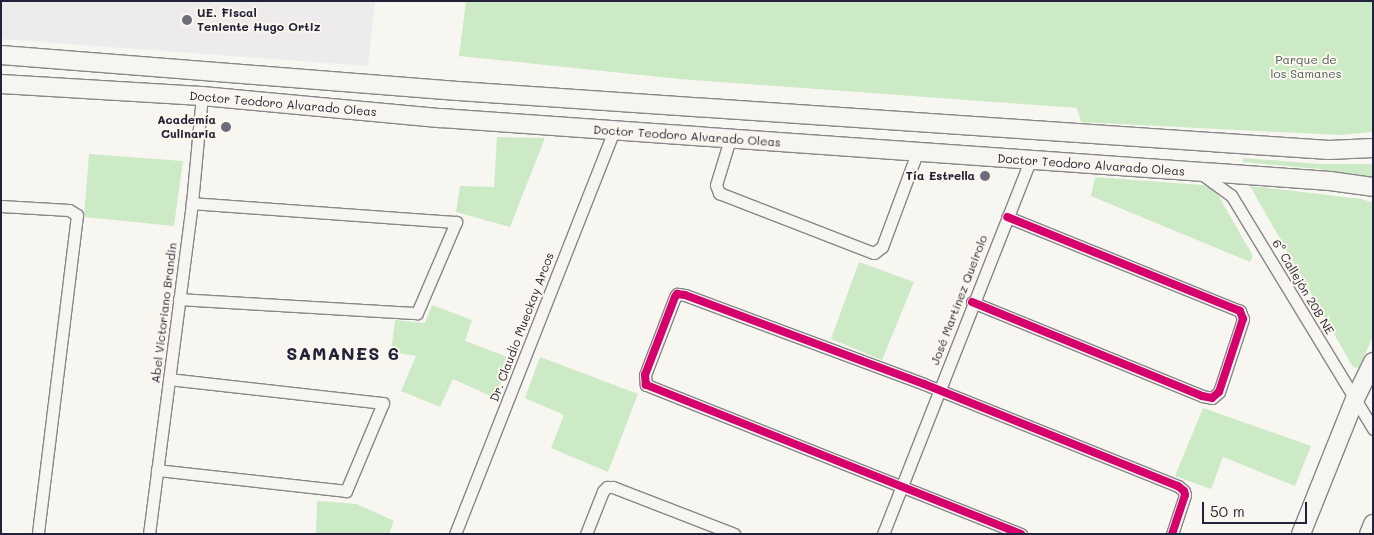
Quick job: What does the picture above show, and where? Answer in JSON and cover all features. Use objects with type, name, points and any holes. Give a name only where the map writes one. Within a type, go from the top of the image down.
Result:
[{"type":"main road","points":[[1,55],[458,91],[1329,150],[1373,148]]},
{"type":"main road","name":"Doctor Teodoro Alvarado Oleas","points":[[1,84],[202,96],[441,118],[1330,181],[1373,187]]},
{"type":"main road","points":[[1300,534],[1355,399],[1373,362]]},
{"type":"main road","points":[[1369,534],[1373,524]]},
{"type":"street","name":"Abel Victoriano Brandin","points":[[149,534],[192,203],[202,96]]},
{"type":"street","name":"Dr. Claudio Mueckay Arcos","points":[[455,534],[614,130]]},
{"type":"street","points":[[730,139],[716,185],[719,193],[874,253],[882,247],[917,153]]},
{"type":"street","name":"José Martínez Queirolo","points":[[883,534],[940,390],[972,302],[1030,161]]},
{"type":"street","name":"6° Callejón 20B NE","points":[[1197,172],[1208,176],[1231,195],[1373,429]]},
{"type":"street","points":[[179,299],[417,313],[456,222],[192,203]]},
{"type":"street","points":[[1,206],[69,210],[77,215],[38,534]]},
{"type":"street","points":[[972,302],[1202,396],[1212,398],[1219,392],[1243,319],[1240,312],[1007,217]]},
{"type":"street","points":[[1021,534],[646,385],[645,375],[677,294],[685,295],[940,390],[1181,488],[1185,495],[1172,534]]},
{"type":"street","points":[[157,470],[346,491],[383,403],[169,379]]},
{"type":"street","points":[[586,534],[603,491],[607,487],[613,487],[734,534]]},
{"type":"shaded area","name":"UE. Fiscal Teniente Hugo Ortiz","points":[[1,1],[375,1],[368,66],[1,39]]},
{"type":"green space","name":"Parque de los Samanes","points":[[466,1],[1373,1],[1373,132],[1338,135],[1081,122],[1077,108],[679,79],[459,56]]},
{"type":"green space","points":[[497,137],[545,138],[510,227],[456,212],[460,186],[494,187]]},
{"type":"green space","points":[[89,154],[183,161],[174,226],[84,217]]},
{"type":"green space","points":[[1243,158],[1320,164],[1373,164],[1373,179],[1319,169],[1243,162]]},
{"type":"green space","points":[[1095,177],[1202,185],[1211,188],[1218,195],[1253,256],[1250,262],[1091,196]]},
{"type":"green space","points":[[1250,186],[1362,199],[1373,203],[1373,336],[1359,368],[1353,367]]},
{"type":"green space","points":[[859,262],[914,282],[882,360],[831,339]]},
{"type":"green space","points":[[432,305],[472,320],[465,341],[510,358],[495,398],[453,379],[440,407],[401,391],[416,356],[391,352],[395,320],[425,323]]},
{"type":"green space","points":[[540,357],[638,394],[608,472],[551,448],[564,415],[525,398]]},
{"type":"green space","points":[[1203,408],[1311,446],[1295,486],[1223,457],[1211,489],[1175,476]]},
{"type":"green space","points":[[317,501],[357,504],[394,521],[389,534],[316,534]]},
{"type":"cycle path","points":[[972,302],[1202,396],[1212,398],[1219,392],[1243,319],[1240,311],[1007,217]]},
{"type":"cycle path","points":[[1021,534],[646,385],[645,375],[677,294],[685,295],[924,384],[1178,486],[1184,491],[1185,495],[1172,534]]},
{"type":"place","name":"UE. Fiscal Teniente Hugo Ortiz","points":[[187,20]]},
{"type":"place","name":"Academía Culinaria","points":[[226,127]]},
{"type":"place","name":"Tía Estrella","points":[[985,176]]},
{"type":"district","name":"SAMANES 6","points":[[343,353]]}]
